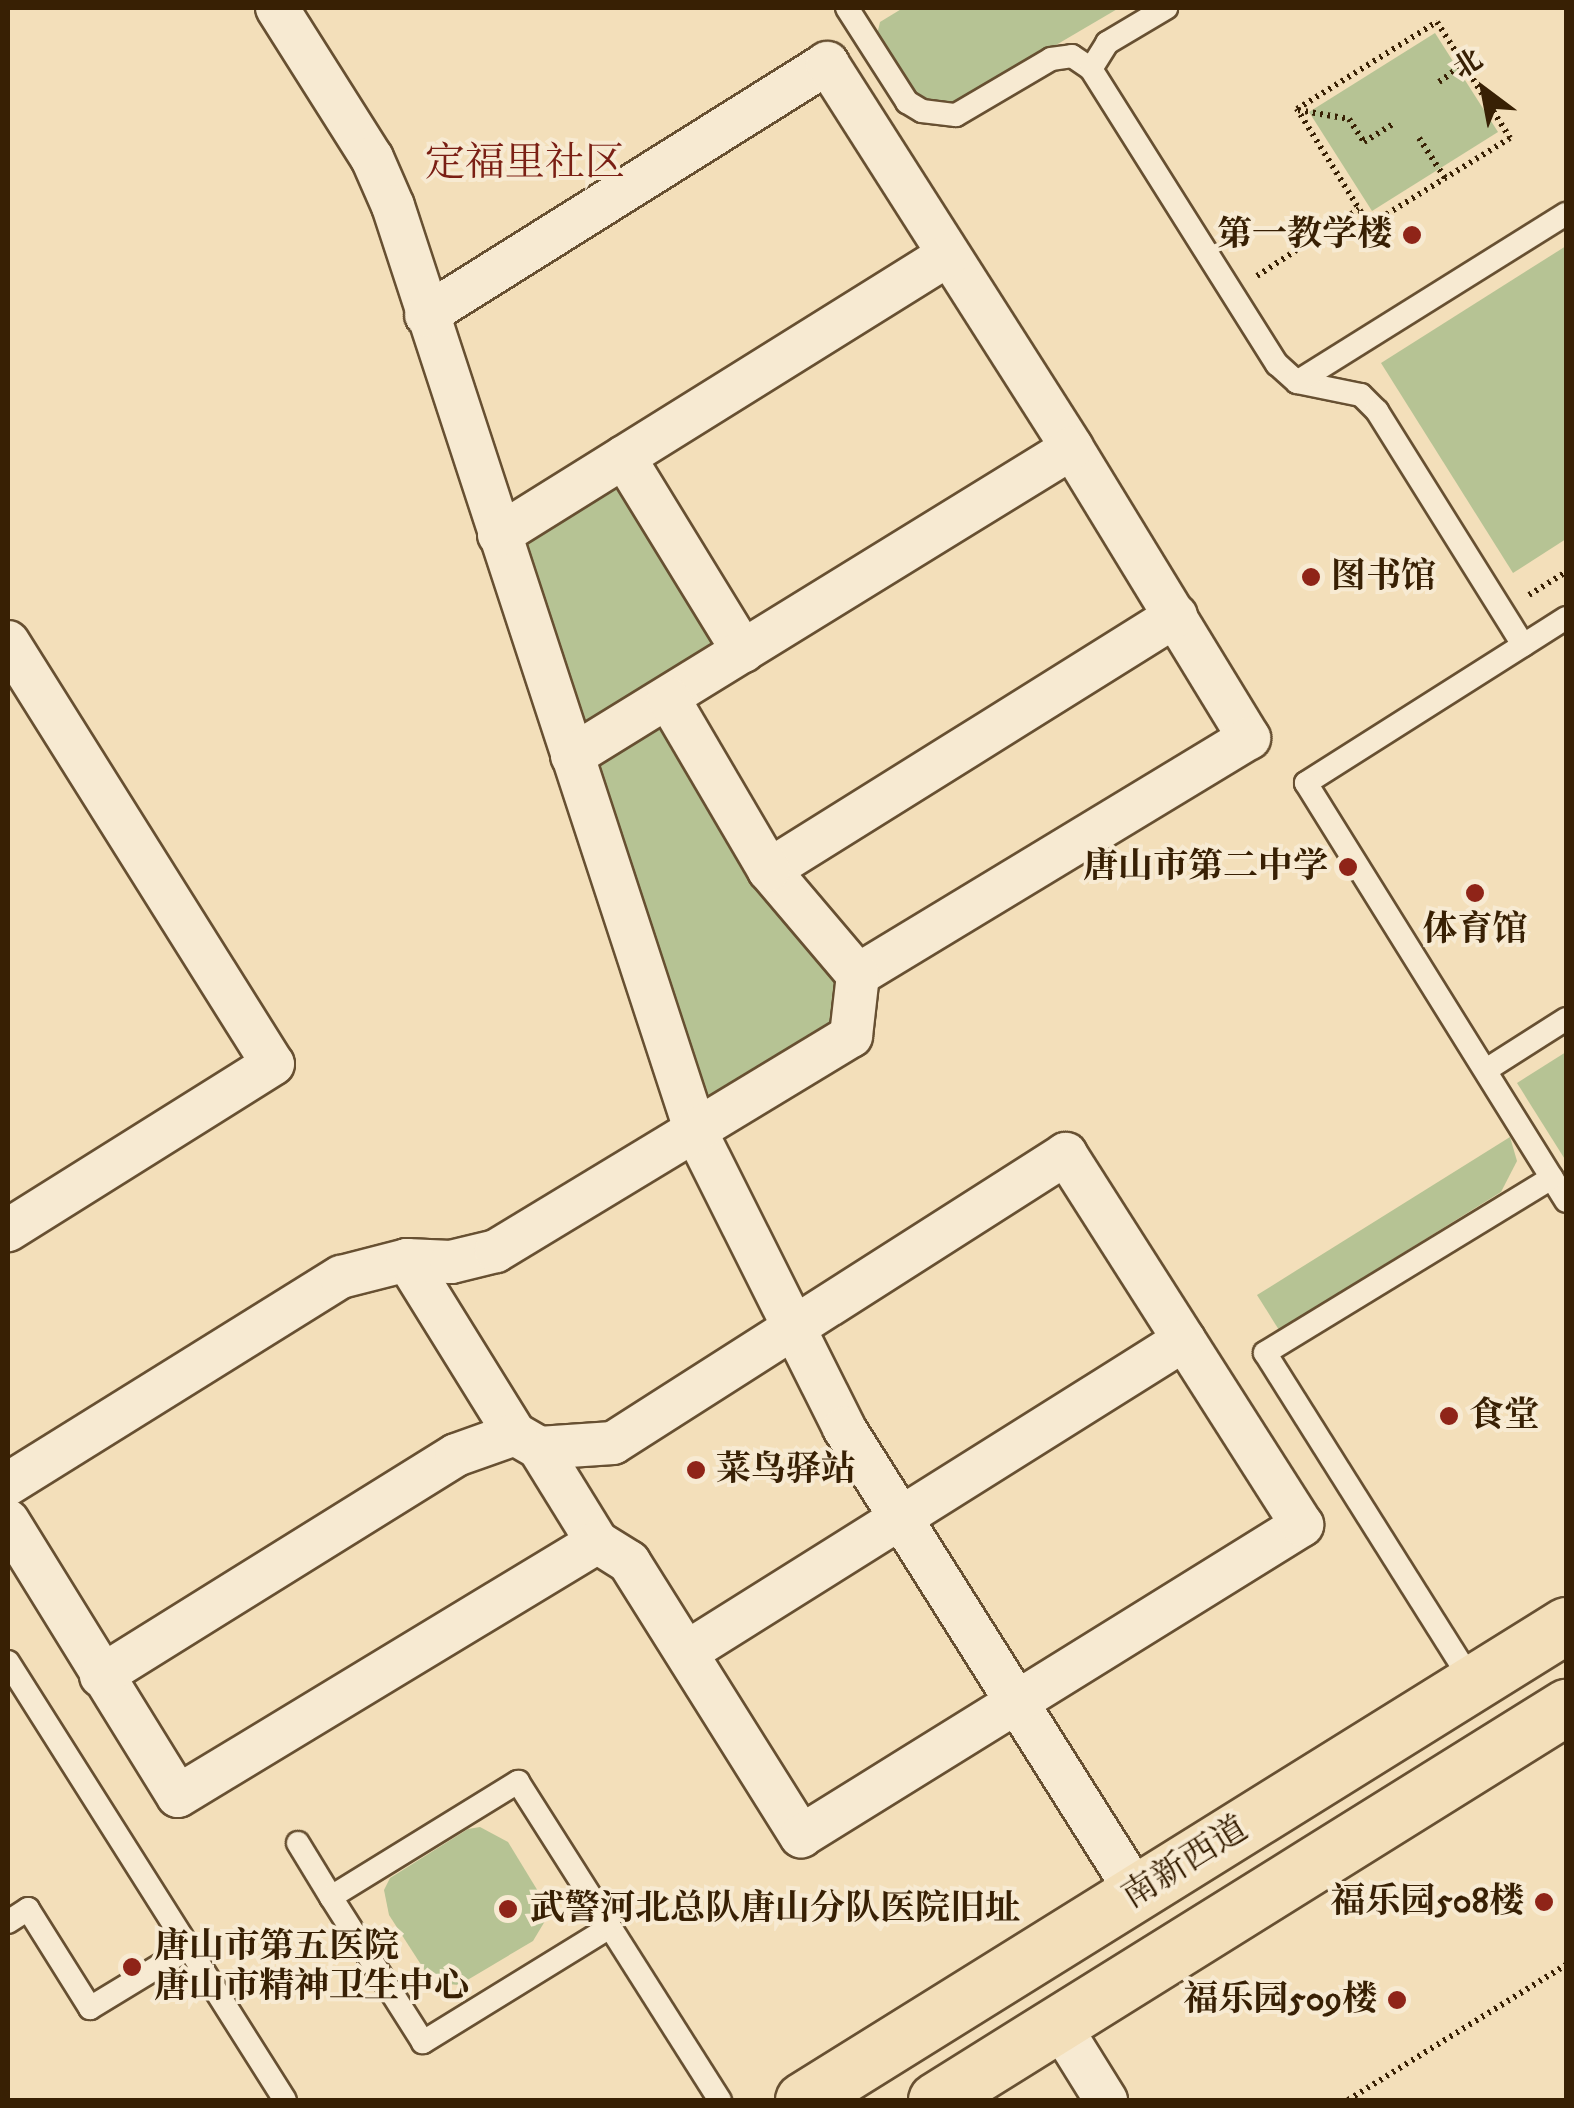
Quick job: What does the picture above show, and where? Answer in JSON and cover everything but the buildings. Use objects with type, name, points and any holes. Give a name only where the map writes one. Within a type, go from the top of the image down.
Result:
[{"type":"main road","name":"南新西道","points":[[803,2100],[1566,1625]]},
{"type":"main road","name":"南新西道","points":[[936,2100],[1566,1706]]},
{"type":"street","points":[[277,8],[372,158],[394,206],[426,315],[696,1132],[844,1428],[1136,1892]]},
{"type":"street","points":[[426,315],[827,63],[1072,448],[1249,738],[858,976]]},
{"type":"street","points":[[499,536],[948,254]]},
{"type":"street","points":[[572,756],[1072,448]]},
{"type":"street","points":[[624,457],[743,651]]},
{"type":"street","points":[[770,870],[1176,616]]},
{"type":"street","points":[[8,642],[272,1064],[8,1230]]},
{"type":"street","points":[[8,1484],[341,1277],[407,1260],[451,1262],[496,1250],[851,1036],[858,976],[770,870],[668,698]]},
{"type":"street","points":[[102,1676],[456,1456],[527,1441],[612,1442],[1066,1154],[1302,1525],[802,1836],[629,1562],[597,1542],[527,1441],[407,1260]]},
{"type":"street","points":[[687,1652],[1184,1340]]},
{"type":"street","points":[[8,1522],[178,1796],[597,1542]]},
{"type":"street","points":[[1058,2023],[1106,2100]]},
{"type":"lane","points":[[1091,69],[1108,44],[1166,8]]},
{"type":"lane","points":[[855,10],[907,102],[922,111],[956,116],[1051,59],[1072,56],[1091,69],[1276,364],[1297,382],[1361,395],[1377,411],[1524,645]]},
{"type":"lane","points":[[1297,382],[1566,214]]},
{"type":"lane","points":[[1566,618],[1306,783],[1566,1201]]},
{"type":"lane","points":[[1486,1070],[1566,1019]]},
{"type":"lane","points":[[1473,1683],[1265,1354],[1552,1178]]},
{"type":"lane","points":[[8,1662],[285,2100]]},
{"type":"lane","points":[[331,1896],[518,1782],[720,2100]]},
{"type":"lane","points":[[298,1843],[423,2042],[610,1927]]},
{"type":"lane","points":[[8,1922],[28,1909],[90,2008],[187,1948]]},
{"type":"path","points":[[1438,22],[1510,138],[1369,225],[1297,110],[1438,22]]},
{"type":"path","points":[[1438,82],[1464,64]]},
{"type":"path","points":[[1297,110],[1349,119],[1364,142],[1395,123]]},
{"type":"path","points":[[1420,138],[1444,178]]},
{"type":"path","points":[[1230,292],[1359,209]]},
{"type":"path","points":[[1348,2100],[1566,1965]]},
{"type":"green space","points":[[903,8],[1119,8],[957,103],[922,101],[913,95],[877,35],[880,22]]},
{"type":"green space","points":[[1435,33],[1498,132],[1372,211],[1309,112]]},
{"type":"green space","points":[[1566,246],[1566,539],[1513,573],[1381,363]]},
{"type":"green space","points":[[623,466],[733,648],[583,740],[513,535]]},
{"type":"green space","points":[[663,717],[840,978],[835,1029],[704,1110],[588,764]]},
{"type":"green space","points":[[1566,1052],[1566,1161],[1517,1083]]},
{"type":"green space","points":[[1510,1137],[1517,1161],[1501,1192],[1279,1330],[1257,1295]]},
{"type":"green space","points":[[480,1827],[508,1842],[547,1906],[548,1916],[533,1941],[459,1985],[448,1984],[427,1974],[389,1915],[384,1890],[390,1878],[468,1829]]},
{"type":"place","name":"第一教学楼","points":[[1412,235]]},
{"type":"place","name":"图书馆","points":[[1311,577]]},
{"type":"place","name":"唐山市第二中学","points":[[1348,867]]},
{"type":"place","name":"体育馆","points":[[1475,893]]},
{"type":"place","name":"食堂","points":[[1449,1416]]},
{"type":"place","name":"菜鸟驿站","points":[[696,1470]]},
{"type":"place","name":"福乐园508楼","points":[[1544,1902]]},
{"type":"place","name":"武警河北总队唐山分队医院旧址","points":[[508,1909]]},
{"type":"place","name":"唐山市第五医院 唐山市精神卫生中心","points":[[132,1967]]},
{"type":"place","name":"福乐园509楼","points":[[1397,2000]]},
{"type":"district","name":"定福里社区","points":[[525,164]]}]
